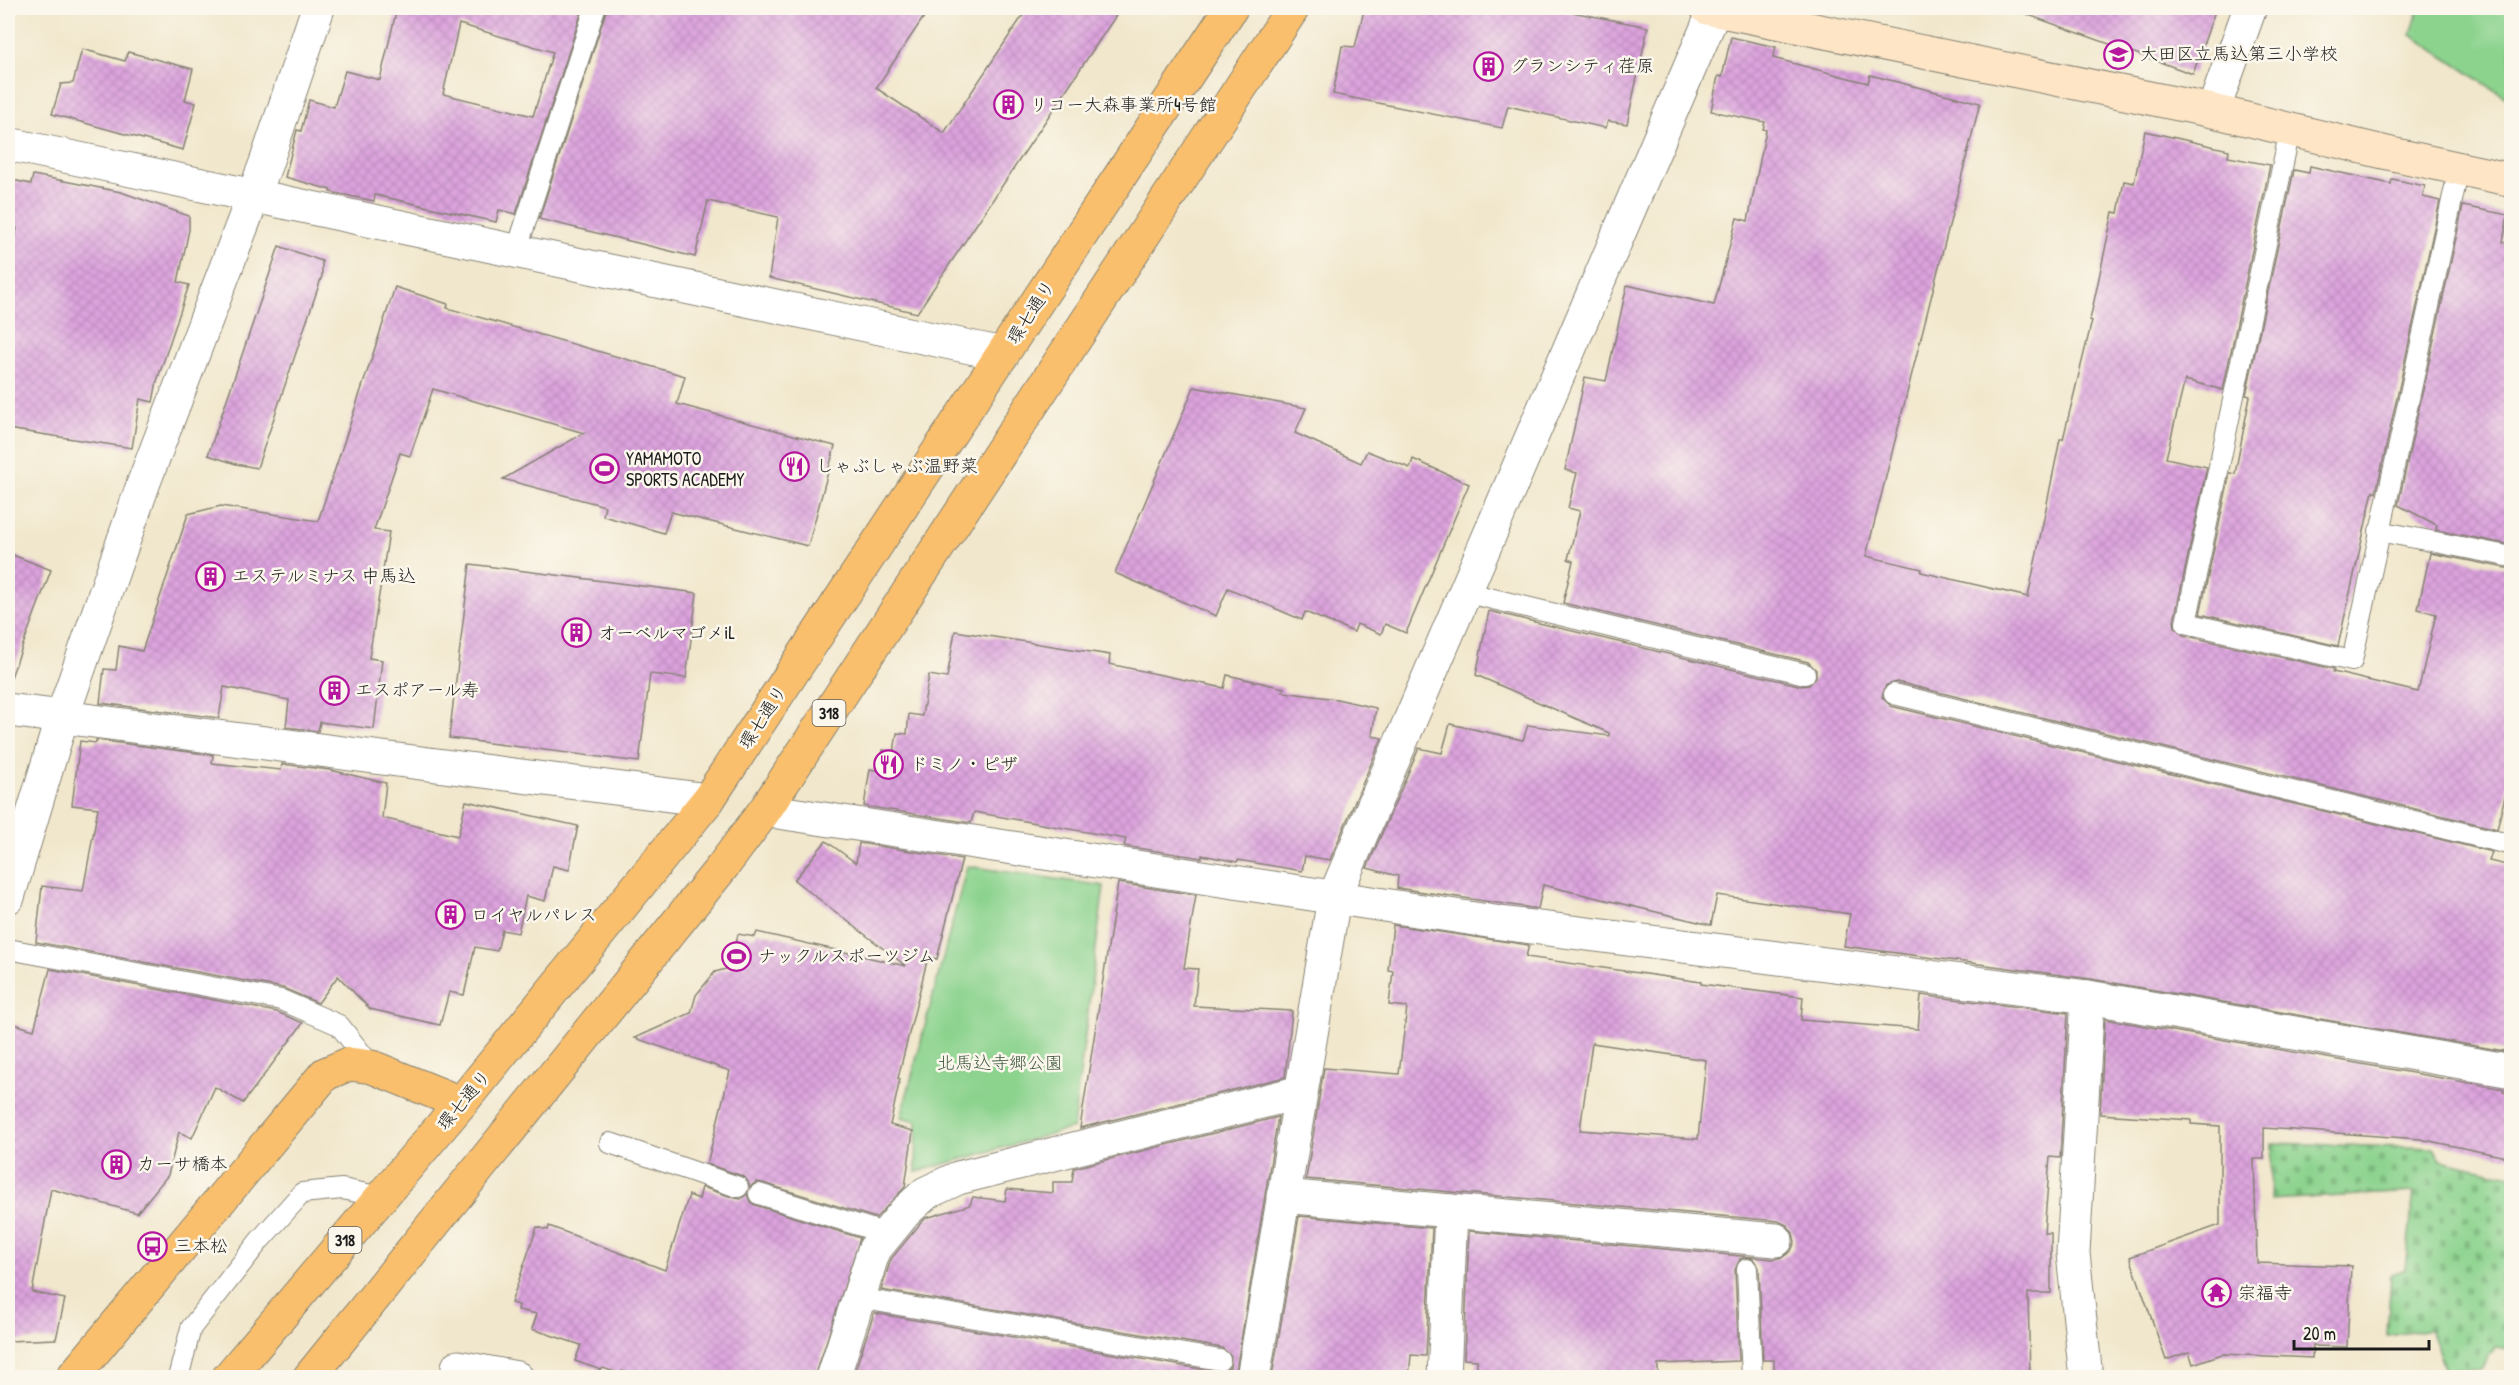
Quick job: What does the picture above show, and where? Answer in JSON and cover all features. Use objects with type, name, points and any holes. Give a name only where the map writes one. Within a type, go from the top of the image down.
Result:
[{"type":"main road","name":"環七通り","points":[[228,1377],[462,1103],[708,800],[1231,8]]},
{"type":"main road","name":"318","points":[[309,1377],[723,866],[765,810],[1293,8]]},
{"type":"main road","points":[[72,1377],[325,1074],[349,1064],[372,1066],[462,1103]]},
{"type":"street","points":[[8,897],[62,717],[144,482],[253,197],[318,8]]},
{"type":"street","points":[[1253,1377],[1334,898],[1711,8],[2213,111],[2511,180]]},
{"type":"street","points":[[2213,111],[2250,8]]},
{"type":"street","points":[[8,144],[1003,354]]},
{"type":"street","points":[[8,710],[708,800]]},
{"type":"street","points":[[765,810],[1750,962],[2088,997],[2511,1071]]},
{"type":"street","points":[[2086,1377],[2073,1253],[2088,997]]},
{"type":"street","points":[[833,1377],[874,1250],[905,1212],[926,1193],[958,1178],[1301,1092]]},
{"type":"street","points":[[1283,1196],[1776,1240]]},
{"type":"street","points":[[1444,1377],[1451,1211]]},
{"type":"street","points":[[458,1367],[517,1377]]},
{"type":"lane","points":[[516,252],[595,8]]},
{"type":"lane","points":[[2290,130],[2186,623],[2352,661],[2459,168]]},
{"type":"lane","points":[[2379,531],[2511,557]]},
{"type":"lane","points":[[1464,592],[1805,674]]},
{"type":"lane","points":[[1894,694],[2511,845]]},
{"type":"lane","points":[[8,949],[281,1000],[339,1025],[372,1066]]},
{"type":"lane","points":[[609,1143],[738,1187]]},
{"type":"lane","points":[[178,1377],[191,1328],[260,1240],[302,1193],[342,1189],[382,1197]]},
{"type":"lane","points":[[759,1194],[887,1234]]},
{"type":"lane","points":[[1747,1269],[1752,1377]]},
{"type":"lane","points":[[858,1298],[1220,1360]]},
{"type":"green space","points":[[2419,8],[2511,8],[2511,101],[2411,35]]},
{"type":"green space","name":"北馬込寺郷公園","points":[[967,866],[1104,886],[1073,1128],[916,1172],[917,1121],[901,1117]]},
{"type":"green space","points":[[2272,1143],[2434,1148],[2441,1160],[2511,1176],[2511,1349],[2495,1347],[2481,1369],[2445,1370],[2430,1329],[2387,1336],[2391,1276],[2405,1269],[2414,1192],[2270,1200]]},
{"type":"building","points":[[397,8],[583,8],[516,214],[499,210],[496,222],[375,195],[374,201],[330,192],[331,190],[285,177],[297,130],[301,131],[309,100],[334,107],[345,71],[380,80]],"holes":[[[459,24],[553,52],[533,116],[443,94]]]},
{"type":"building","points":[[607,8],[930,8],[876,88],[944,133],[1028,8],[1121,8],[917,313],[769,278],[778,217],[708,201],[695,257],[539,219]]},
{"type":"building","name":"グランシティ荏原","points":[[1376,8],[1552,8],[1648,27],[1627,124],[1608,121],[1605,128],[1508,106],[1502,128],[1333,94],[1342,46],[1355,47],[1364,10],[1375,12]]},
{"type":"building","points":[[2024,8],[2216,8],[2193,74],[2023,13]]},
{"type":"building","points":[[1731,37],[1776,47],[1773,58],[1868,83],[1870,75],[1980,103],[1866,556],[1922,569],[1921,572],[2028,597],[2060,439],[2063,439],[2092,321],[2090,320],[2113,212],[2118,213],[2124,181],[2134,183],[2145,131],[2229,150],[2228,157],[2270,165],[2223,390],[2185,380],[2166,458],[2207,467],[2174,621],[2175,627],[2183,635],[2334,669],[2333,672],[2418,692],[2436,614],[2418,609],[2430,553],[2511,569],[2511,772],[2497,829],[1897,682],[1886,685],[1882,697],[1891,706],[2492,852],[2489,861],[2511,866],[2510,1052],[2091,979],[1844,946],[1850,914],[1717,895],[1711,925],[1543,885],[1538,909],[1397,888],[1398,876],[1367,868],[1419,748],[1442,753],[1450,724],[1523,740],[1528,725],[1609,736],[1609,733],[1476,675],[1489,611],[1802,686],[1809,685],[1816,677],[1816,670],[1808,662],[1563,603],[1573,561],[1568,559],[1580,511],[1568,508],[1577,473],[1565,470],[1585,377],[1606,381],[1627,285],[1714,305],[1737,218],[1748,221],[1766,130],[1763,129],[1765,122],[1711,111],[1718,76],[1722,77]]},
{"type":"building","points":[[82,49],[125,61],[128,52],[193,69],[185,100],[196,103],[183,150],[52,114],[61,84],[73,83]]},
{"type":"building","points":[[2310,166],[2391,184],[2392,179],[2425,186],[2423,197],[2440,201],[2376,493],[2373,491],[2338,646],[2200,614],[2230,473],[2235,474],[2250,396],[2246,395],[2294,170],[2309,173]]},
{"type":"building","points":[[33,175],[121,192],[189,216],[189,230],[178,282],[189,285],[157,381],[153,402],[140,399],[132,448],[8,429],[8,280],[17,228],[8,226],[8,179],[31,184]]},
{"type":"building","points":[[2463,206],[2508,215],[2503,242],[2511,244],[2511,545],[2436,530],[2437,525],[2398,505]]},
{"type":"building","points":[[279,246],[322,261],[322,276],[257,468],[208,455]]},
{"type":"building","points":[[395,287],[448,304],[447,308],[685,376],[677,404],[835,446],[808,546],[671,512],[664,533],[603,516],[605,506],[503,479],[584,433],[433,389],[410,456],[400,453],[374,530],[389,532],[369,658],[382,660],[374,729],[320,722],[318,731],[286,727],[289,700],[224,687],[219,718],[100,703],[104,669],[116,670],[119,646],[142,651],[188,514],[221,506],[318,521]]},
{"type":"building","points":[[1194,387],[1306,408],[1295,433],[1361,463],[1367,451],[1410,468],[1413,459],[1469,484],[1406,633],[1385,624],[1381,634],[1357,624],[1354,632],[1305,612],[1302,620],[1228,588],[1216,616],[1115,573]]},
{"type":"building","points":[[8,553],[51,570],[11,677],[8,676]]},
{"type":"building","name":"オーベルマゴメiL","points":[[470,564],[697,593],[686,678],[650,674],[639,762],[449,738]]},
{"type":"building","points":[[955,631],[1110,655],[1109,664],[1224,688],[1227,675],[1284,688],[1283,692],[1337,699],[1376,708],[1372,736],[1382,738],[1330,860],[1305,856],[1302,871],[1238,860],[1237,862],[1202,855],[1202,858],[1124,846],[1126,839],[974,812],[971,823],[864,806],[870,769],[880,771],[883,750],[894,752],[897,733],[907,734],[909,714],[922,716],[929,675],[947,678]]},
{"type":"building","points":[[96,740],[213,755],[212,763],[281,770],[282,764],[330,770],[386,783],[382,818],[458,836],[466,801],[578,826],[569,870],[553,866],[545,901],[526,896],[518,933],[502,930],[497,951],[475,947],[464,995],[449,992],[440,1025],[370,1009],[338,976],[318,1003],[283,988],[36,942],[42,886],[83,891],[98,808],[72,805],[80,741],[96,743]]},
{"type":"building","points":[[826,841],[856,863],[859,843],[962,859],[937,959],[928,957],[898,1078],[900,1079],[890,1125],[913,1131],[905,1187],[876,1218],[763,1183],[756,1182],[750,1187],[742,1176],[707,1164],[730,1071],[635,1038],[691,1013],[696,995],[715,972],[730,968],[738,934],[755,937],[757,932],[906,966],[794,880]]},
{"type":"building","points":[[1118,883],[1196,895],[1184,968],[1198,969],[1194,1006],[1292,1011],[1285,1077],[1080,1128]]},
{"type":"building","points":[[1393,925],[1529,945],[1526,957],[1803,997],[1801,1020],[1918,1029],[1921,995],[2068,1013],[2060,1158],[2050,1157],[2044,1233],[2051,1233],[2051,1293],[2028,1293],[2030,1377],[1774,1377],[1774,1360],[1763,1360],[1759,1268],[1753,1259],[1747,1257],[1740,1259],[1735,1270],[1739,1361],[1658,1364],[1658,1377],[1477,1377],[1477,1360],[1464,1359],[1469,1231],[1774,1259],[1783,1257],[1791,1251],[1795,1242],[1793,1233],[1787,1225],[1778,1221],[1306,1179],[1324,1068],[1399,1074],[1407,1007],[1389,1005],[1393,971],[1388,970]],"holes":[[[1592,1043],[1706,1060],[1698,1139],[1580,1130]]]},
{"type":"building","points":[[50,969],[277,1012],[303,1023],[243,1103],[215,1087],[192,1138],[179,1132],[168,1175],[137,1213],[51,1189],[32,1292],[65,1299],[56,1339],[8,1341],[8,1022],[34,1030]]},
{"type":"building","points":[[2105,1019],[2504,1089],[2503,1092],[2511,1094],[2511,1158],[2420,1139],[2264,1128],[2264,1159],[2254,1159],[2257,1263],[2351,1266],[2347,1347],[2313,1346],[2312,1358],[2222,1354],[2193,1364],[2189,1352],[2166,1360],[2130,1257],[2220,1225],[2220,1126],[2191,1124],[2191,1120],[2100,1114]]},
{"type":"building","points":[[1278,1117],[1235,1377],[853,1377],[874,1313],[1218,1372],[1225,1371],[1230,1367],[1231,1356],[1222,1348],[881,1290],[891,1259],[919,1225],[926,1218],[970,1205],[973,1197],[1005,1201],[1007,1189],[1053,1193],[1053,1182],[1072,1182],[1074,1168]]},
{"type":"building","points":[[702,1187],[741,1199],[747,1194],[750,1202],[755,1205],[860,1238],[815,1377],[638,1377],[622,1371],[621,1374],[603,1368],[601,1370],[575,1361],[581,1345],[532,1329],[537,1314],[518,1310],[519,1305],[511,1303],[537,1227],[548,1230],[549,1226],[665,1270],[689,1195],[699,1199]]},
{"type":"building","points":[[1299,1216],[1432,1228],[1426,1356],[1411,1355],[1409,1377],[1272,1377]]},
{"type":"place","name":"大田区立馬込第三小学校","points":[[2119,54]]},
{"type":"place","name":"グランシティ荏原","points":[[1489,66]]},
{"type":"place","name":"リコー大森事業所4号館","points":[[1009,105]]},
{"type":"place","name":"しゃぶしゃぶ温野菜","points":[[795,466]]},
{"type":"place","name":"YAMAMOTO SPORTS ACADEMY","points":[[605,469]]},
{"type":"place","name":"エステルミナス 中馬込","points":[[211,576]]},
{"type":"place","name":"オーベルマゴメiL","points":[[577,633]]},
{"type":"place","name":"エスポアール寿","points":[[334,690]]},
{"type":"place","name":"ドミノ・ピザ","points":[[889,764]]},
{"type":"place","name":"ロイヤルパレス","points":[[450,915]]},
{"type":"place","name":"ナックルスポーツジム","points":[[737,956]]},
{"type":"place","name":"カーサ橋本","points":[[116,1164]]},
{"type":"place","name":"三本松","points":[[153,1246]]},
{"type":"place","name":"宗福寺","points":[[2217,1293]]}]
